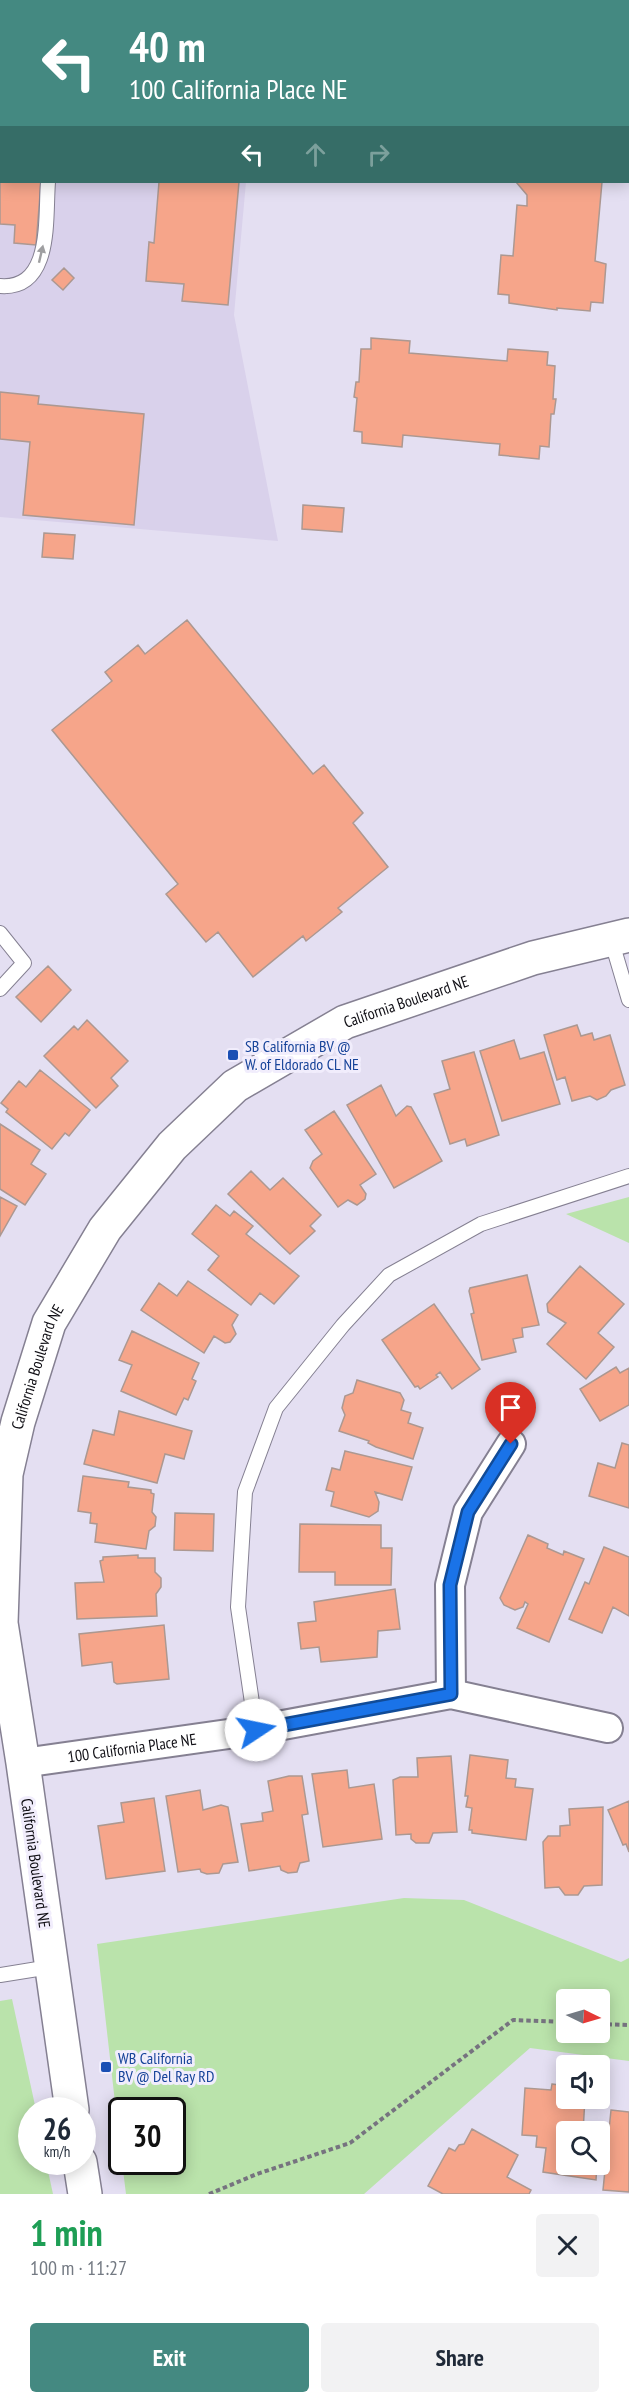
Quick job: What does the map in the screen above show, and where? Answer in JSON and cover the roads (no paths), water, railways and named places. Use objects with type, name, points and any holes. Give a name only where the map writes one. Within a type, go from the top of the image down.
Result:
[{"type":"street","name":"California Boulevard NE","points":[[70,2097],[1,1623],[3,1474],[9,1420],[49,1323],[105,1229],[172,1146],[235,1086],[345,1022],[533,958],[623,934]]},
{"type":"street","points":[[451,1694],[450,1585],[468,1512],[511,1444]]},
{"type":"street","name":"100 California Place NE","points":[[23,1763],[256,1730],[451,1694],[608,1728]]},
{"type":"street","points":[[82,2175],[85,2194]]},
{"type":"lane","points":[[4,284],[24,282],[35,273],[42,254],[48,183]]},
{"type":"lane","points":[[0,933],[24,963],[0,989]]},
{"type":"lane","points":[[623,934],[629,1000]]},
{"type":"lane","points":[[256,1730],[238,1607],[244,1492],[276,1408],[344,1325],[389,1275],[481,1224],[629,1176]]},
{"type":"lane","points":[[0,1975],[50,1966]]},
{"type":"place","name":"SB California BV @ W. of Eldorado CL NE","points":[[233,1055]]},
{"type":"place","name":"WB California BV @ Del Ray RD","points":[[106,2067]]}]
